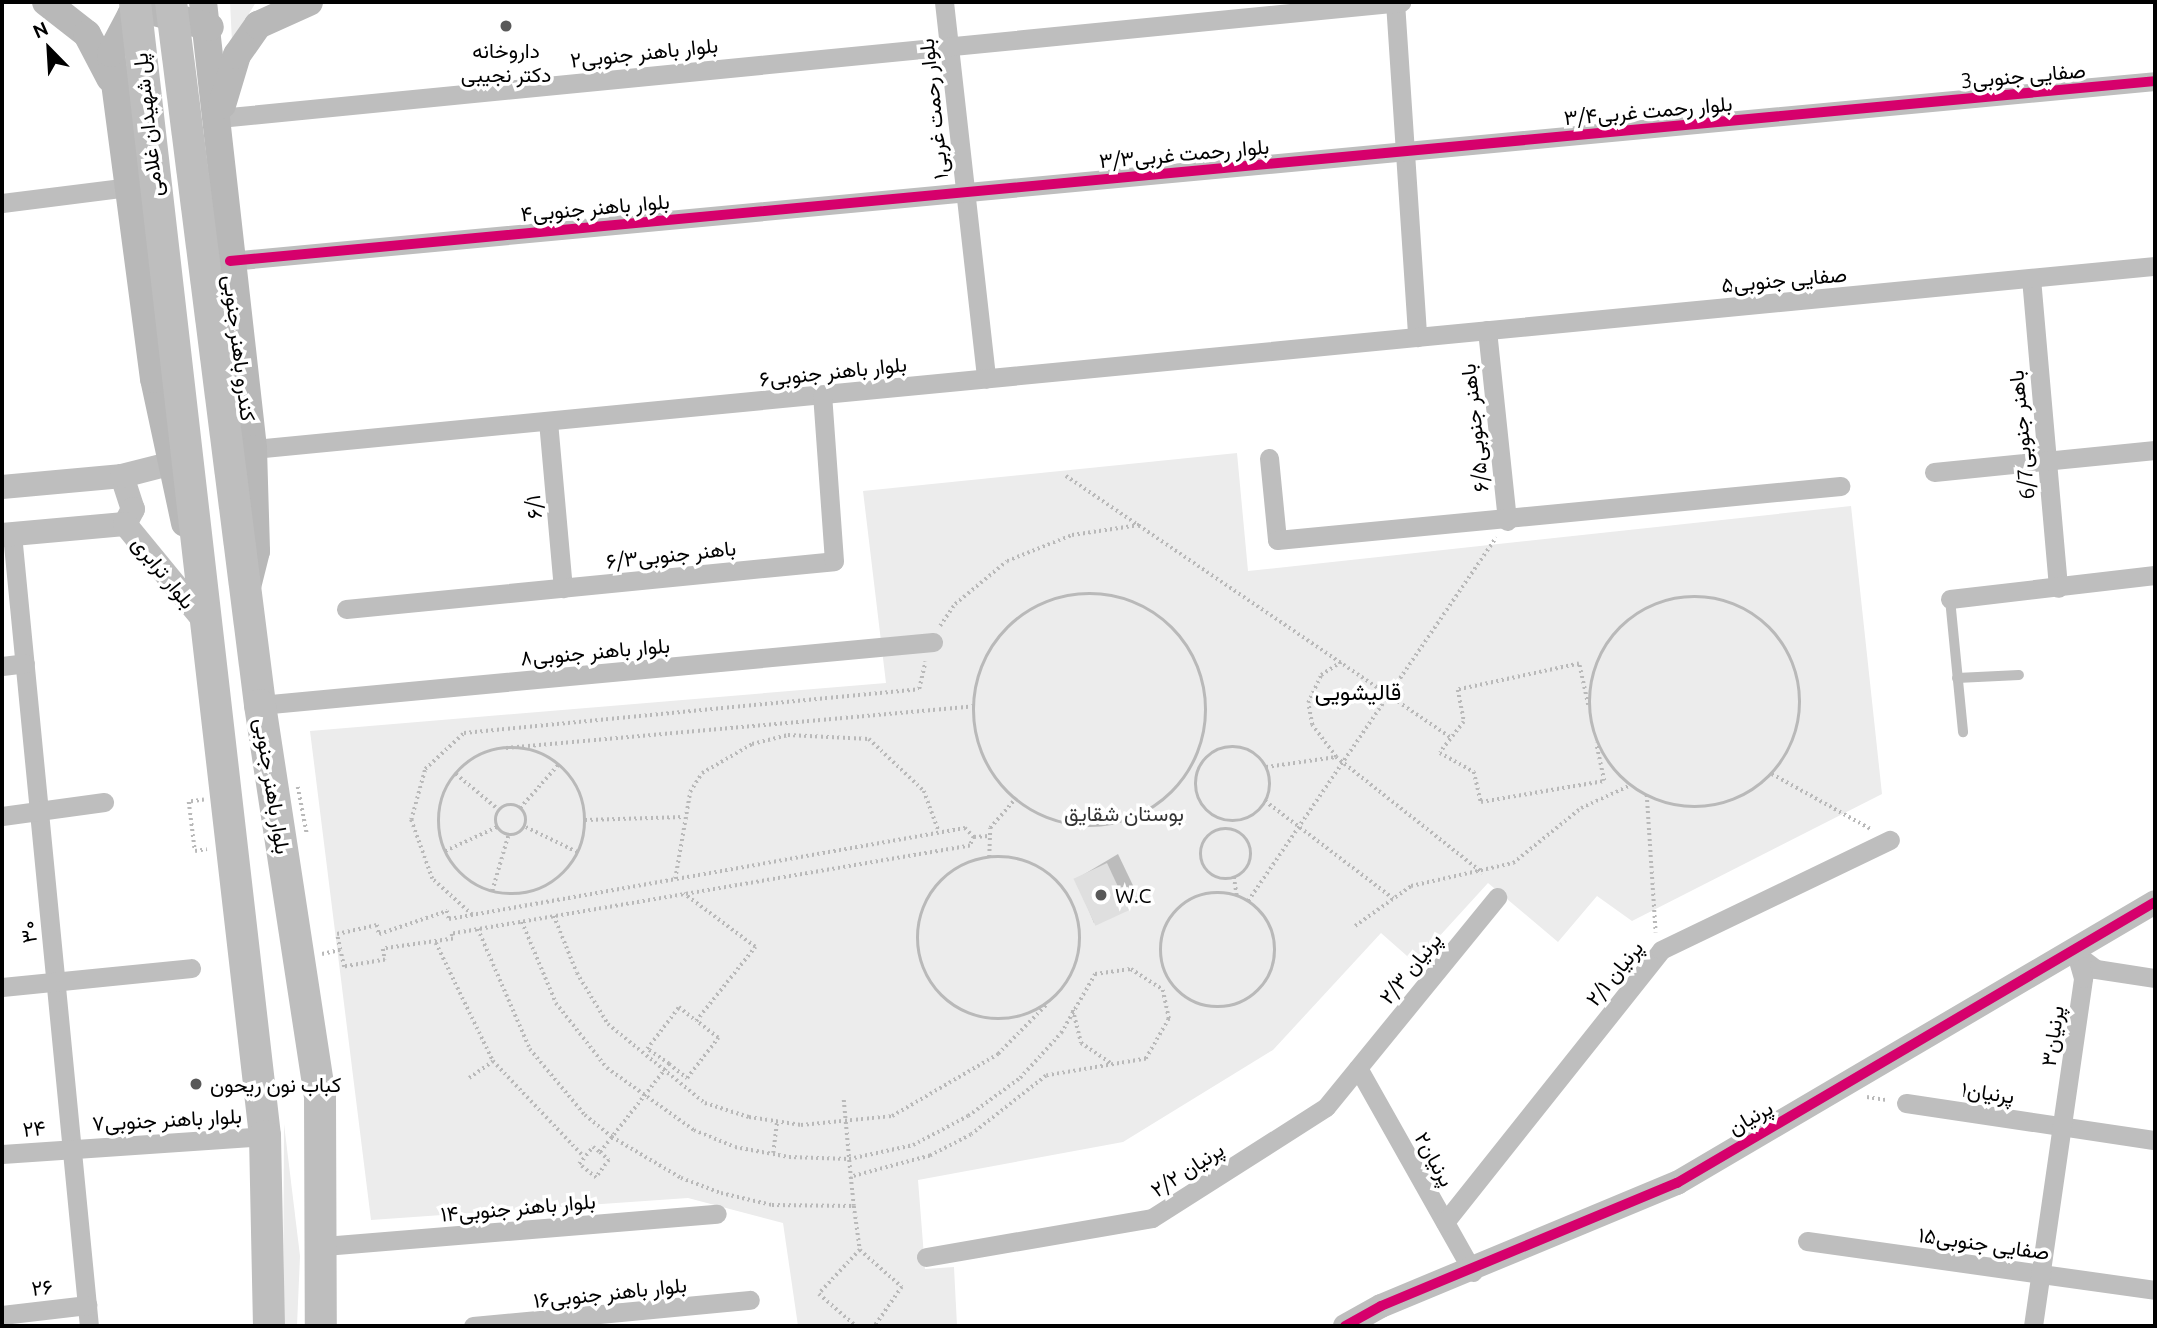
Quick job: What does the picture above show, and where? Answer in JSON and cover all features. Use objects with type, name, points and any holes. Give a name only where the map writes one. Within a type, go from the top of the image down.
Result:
[{"type":"main road","points":[[46,2],[87,34],[116,90]]},
{"type":"main road","name":"پل شهیدان غلامی","points":[[135,2],[159,248],[189,453],[197,568]]},
{"type":"main road","name":"پل شهیدان غلامی","points":[[172,2],[199,246]]},
{"type":"main road","points":[[219,118],[237,55],[258,25],[298,4]]},
{"type":"main road","points":[[206,14],[161,9],[131,15],[111,53],[169,464],[197,568],[265,1136],[269,1326]]},
{"type":"main road","name":"کندرو باهنر جنوبی","points":[[206,14],[219,118],[230,261],[253,449],[256,551],[247,586]]},
{"type":"main road","name":"بلوار باهنر جنوبی","points":[[199,246],[247,586],[260,705],[320,1096],[324,1246],[321,1326]]},
{"type":"street","name":"بلوار رحمت غربی۱","points":[[944,2],[986,379]]},
{"type":"street","points":[[1395,2],[1407,152],[1417,337]]},
{"type":"street","name":"بلوار باهنر جنوبی۲","points":[[219,118],[948,44],[1401,2]]},
{"type":"street","name":"3صفایی جنوبی","points":[[1894,106],[2155,81]]},
{"type":"street","name":"بلوار رحمت غربی۳/۴","points":[[1407,152],[1894,106]]},
{"type":"street","name":"بلوار رحمت غربی۳/۳","points":[[965,191],[1407,152]]},
{"type":"street","points":[[2,203],[128,187]]},
{"type":"street","name":"بلوار باهنر جنوبی۴","points":[[230,261],[965,191]]},
{"type":"street","name":"صفایی جنوبی۵","points":[[1417,337],[2155,266]]},
{"type":"street","name":"6/7باهنر جنوبی","points":[[2031,278],[2058,588]]},
{"type":"street","name":"باهنر جنوبی۶/۵","points":[[1487,330],[1507,520]]},
{"type":"street","name":"بلوار باهنر جنوبی۶","points":[[253,449],[1417,337]]},
{"type":"street","name":"۶/۳باهنر جنوبی","points":[[346,609],[834,561],[822,395]]},
{"type":"street","name":"۶/۱","points":[[548,421],[563,588]]},
{"type":"street","points":[[1934,472],[2155,450]]},
{"type":"street","points":[[1269,458],[1277,541],[1840,486]]},
{"type":"street","points":[[2,487],[122,476],[169,464]]},
{"type":"street","points":[[122,476],[133,509],[125,524]]},
{"type":"street","name":"بلوار ترابری","points":[[7,534],[125,524],[202,618]]},
{"type":"street","name":"۳۰","points":[[7,534],[24,663],[89,1326]]},
{"type":"street","points":[[1950,599],[2155,575]]},
{"type":"street","name":"۸بلوار باهنر جنوبی","points":[[260,705],[933,642]]},
{"type":"street","points":[[2,666],[24,663]]},
{"type":"street","points":[[2,816],[104,802]]},
{"type":"street","name":"پرنیان ۲/۱","points":[[1445,1222],[1658,954],[1891,840]]},
{"type":"street","name":"پرنیان ۲/۳","points":[[1357,1068],[1497,897]]},
{"type":"street","name":"پرنیان","points":[[1345,1326],[1381,1306],[1473,1272],[1676,1183],[2076,954],[2155,902]]},
{"type":"street","points":[[2076,954],[2096,969],[2155,978]]},
{"type":"street","name":"پرنیان۳","points":[[2033,1326],[2083,978],[2076,954]]},
{"type":"street","points":[[2,988],[191,968]]},
{"type":"street","name":"پرنیان۲","points":[[1357,1068],[1473,1272]]},
{"type":"street","name":"پرنیان ۲/۲","points":[[926,1257],[1152,1218],[1326,1107],[1357,1068]]},
{"type":"street","name":"پرنیان۱","points":[[1906,1103],[2155,1140]]},
{"type":"street","name":"بلوار باهنر جنوبی۷","points":[[71,1147],[265,1136]]},
{"type":"street","name":"۲۴","points":[[2,1154],[71,1147]]},
{"type":"street","name":"بلوار باهنر جنوبی۱۴","points":[[324,1246],[717,1214]]},
{"type":"street","name":"صفایی جنوبی۱۵","points":[[1807,1241],[2155,1290]]},
{"type":"street","name":"بلوار باهنر جنوبی۱۶","points":[[473,1326],[551,1324],[750,1300]]},
{"type":"street","name":"۲۶","points":[[2,1315],[87,1305]]},
{"type":"lane","points":[[1950,599],[1963,732]]},
{"type":"lane","points":[[1958,678],[2020,675]]},
{"type":"path","points":[[1066,476],[1451,738]]},
{"type":"path","points":[[1248,901],[1507,520]]},
{"type":"path","points":[[472,915],[432,879],[413,839],[415,788],[449,742],[481,727],[919,689],[933,642],[955,604],[1007,561],[1072,535],[1139,525]]},
{"type":"path","points":[[1108,594],[1144,606],[1165,622],[1196,661],[1206,697],[1197,751],[1164,800],[1130,819],[1093,826],[1054,821],[1016,798],[993,775],[977,740],[974,706],[983,665],[1004,632],[1034,608],[1070,595],[1108,594]]},
{"type":"path","points":[[1588,707],[1594,672],[1609,641],[1634,616],[1666,600],[1701,596],[1736,604],[1766,623],[1788,651],[1800,684],[1800,720],[1788,753],[1772,774],[1738,799],[1705,807],[1647,795],[1631,785],[1595,740]]},
{"type":"path","points":[[1341,662],[1321,675],[1308,703],[1312,725],[1336,757],[1483,873]]},
{"type":"path","points":[[1579,664],[1588,707],[1604,782],[1481,802],[1474,772],[1440,753],[1464,722],[1458,690],[1579,664]]},
{"type":"path","points":[[506,748],[529,750],[558,765],[580,794],[585,820],[577,852],[557,879],[522,893],[492,891],[464,877],[445,851],[439,809],[456,774],[483,753],[506,748],[974,706]]},
{"type":"path","points":[[675,879],[684,817],[702,774],[752,744],[841,733],[869,739],[890,754],[925,791],[939,833]]},
{"type":"path","points":[[1206,758],[1240,747],[1266,767],[1336,757]]},
{"type":"path","points":[[1197,751],[1206,758]]},
{"type":"path","points":[[1206,758],[1197,793],[1211,813],[1230,820],[1255,813],[1265,801],[1266,767]]},
{"type":"path","points":[[456,774],[499,810],[520,808],[558,765]]},
{"type":"path","points":[[1772,774],[1891,840]]},
{"type":"path","points":[[1355,926],[1411,886],[1483,873],[1513,863],[1581,808],[1631,785]]},
{"type":"path","points":[[302,787],[307,834]]},
{"type":"path","points":[[1647,795],[1658,954]]},
{"type":"path","points":[[989,857],[989,836],[1016,798]]},
{"type":"path","points":[[1265,801],[1393,898]]},
{"type":"path","points":[[188,802],[195,851]]},
{"type":"path","points":[[520,808],[525,826],[577,852]]},
{"type":"path","points":[[497,827],[499,810]]},
{"type":"path","points":[[585,820],[684,817]]},
{"type":"path","points":[[1229,829],[1230,820]]},
{"type":"path","points":[[492,891],[508,835],[525,826]]},
{"type":"path","points":[[445,851],[497,827]]},
{"type":"path","points":[[497,827],[508,835]]},
{"type":"path","points":[[974,837],[970,846],[478,929],[436,943],[383,949],[385,960],[344,967],[337,934],[377,925],[379,934],[447,911],[449,919],[965,828],[974,837],[989,836]]},
{"type":"path","points":[[1229,829],[1243,835],[1251,849],[1249,864],[1234,877],[1213,876],[1201,855],[1212,833],[1229,829]]},
{"type":"path","points":[[554,916],[577,973],[608,1024],[662,1072],[705,1103],[777,1121],[846,1124],[892,1116],[959,1083],[998,1054],[1047,1003],[1078,959],[1074,906],[1038,866],[989,857],[959,866],[938,883],[917,931],[919,957],[947,1001],[970,1014],[1023,1016],[1047,1003]]},
{"type":"path","points":[[1234,877],[1237,896]]},
{"type":"path","points":[[522,893],[525,905]]},
{"type":"path","points":[[1211,893],[1237,896],[1248,901],[1263,913],[1276,948],[1266,984],[1252,997],[1216,1008],[1198,1004],[1172,984],[1161,944],[1177,909],[1211,893]]},
{"type":"path","points":[[684,894],[755,947],[696,1021]]},
{"type":"path","points":[[522,922],[556,1003],[589,1047],[642,1097],[694,1130],[773,1154],[849,1159],[913,1145],[968,1116],[1020,1079],[1061,1033],[1085,983],[1116,967],[1141,972],[1163,990],[1169,1019],[1157,1047],[1146,1059],[1046,1076],[961,1140],[930,1156],[851,1177]]},
{"type":"path","points":[[478,929],[530,1049],[585,1115],[612,1137],[681,1178],[721,1193],[772,1205],[854,1206]]},
{"type":"path","points":[[436,943],[493,1061],[584,1157]]},
{"type":"path","points":[[299,959],[340,950]]},
{"type":"path","points":[[1163,990],[1172,984]]},
{"type":"path","points":[[679,1007],[696,1021],[718,1038],[687,1078],[647,1049],[679,1007]]},
{"type":"path","points":[[1073,1007],[1081,1044],[1114,1064]]},
{"type":"path","points":[[469,1078],[493,1061]]},
{"type":"path","points":[[600,1152],[669,1064]]},
{"type":"path","points":[[844,1100],[860,1250],[902,1287],[873,1324]]},
{"type":"path","points":[[773,1154],[777,1121]]},
{"type":"path","points":[[593,1147],[600,1152],[609,1160],[596,1178],[579,1164],[593,1147]]},
{"type":"path","points":[[857,1326],[819,1294],[860,1250]]},
{"type":"green space","points":[[230,2],[256,2],[232,42]]},
{"type":"green space","name":"بوستان شقایق","points":[[1237,453],[1248,571],[1851,506],[1882,794],[1632,921],[1597,896],[1558,942],[1488,883],[1415,963],[1381,933],[1273,1050],[1123,1142],[918,1180],[925,1269],[954,1267],[957,1326],[798,1326],[783,1223],[688,1198],[371,1220],[310,731],[886,683],[863,491]]},
{"type":"green space","points":[[284,1124],[300,1256],[297,1326],[283,1326]]},
{"type":"building","name":"W.C","points":[[1107,863],[1129,910],[1095,926],[1073,879]]},
{"type":"cycle path","points":[[230,261],[2155,81]]},
{"type":"cycle path","points":[[1345,1326],[1381,1306],[1677,1183],[2155,902]]},
{"type":"place","name":"داروخانه دکتر نجیبی","points":[[506,26]]},
{"type":"place","name":"W.C","points":[[1101,895]]},
{"type":"place","name":"کباب نون ریحون","points":[[196,1084]]},
{"type":"district","name":"قالیشویی","points":[[1358,692]]}]
